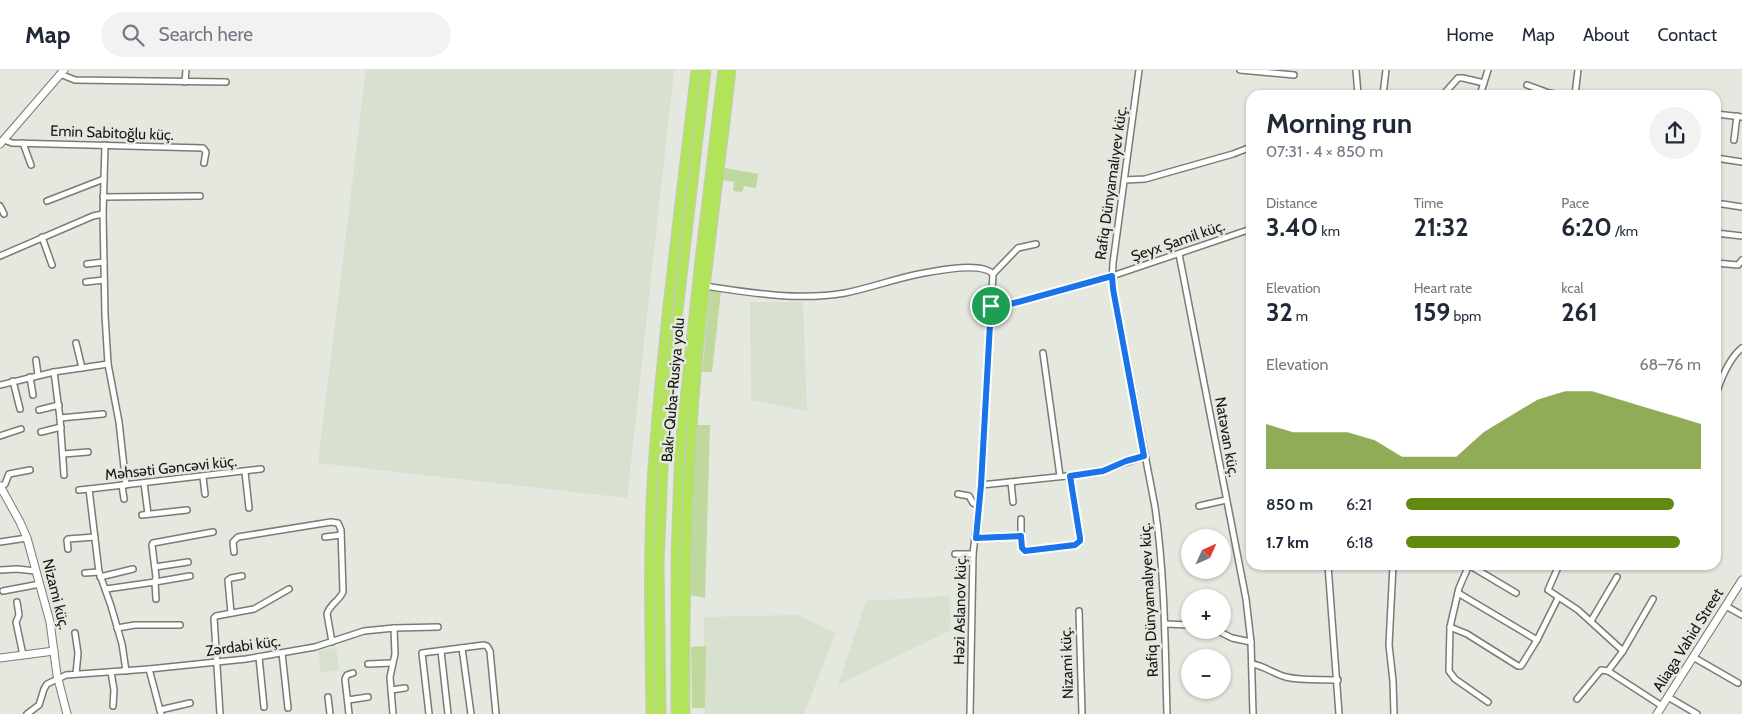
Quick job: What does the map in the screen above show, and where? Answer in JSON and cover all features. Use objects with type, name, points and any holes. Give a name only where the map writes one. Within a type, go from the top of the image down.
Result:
[{"type":"highway","points":[[651,714],[650,630],[653,469],[662,368],[696,70]]},
{"type":"highway","name":"Bakı-Quba-Rusiya yolu","points":[[661,714],[659,562],[664,444],[706,70]]},
{"type":"highway","name":"Bakı-Quba-Rusiya yolu","points":[[676,714],[676,557],[680,446],[722,70]]},
{"type":"highway","points":[[686,714],[684,641],[686,526],[696,376],[705,286],[732,70]]},
{"type":"street","points":[[185,82],[186,70]]},
{"type":"street","name":"Rafiq Dünyamalıyev küç.","points":[[1139,70],[1112,276],[1160,543],[1165,624],[1167,714]]},
{"type":"street","points":[[1240,70],[1294,74]]},
{"type":"street","points":[[1356,70],[1358,90]]},
{"type":"street","points":[[1383,90],[1386,70]]},
{"type":"street","points":[[1482,90],[1488,70]]},
{"type":"street","points":[[1576,90],[1578,70]]},
{"type":"street","points":[[2,142],[62,72],[74,80],[226,82]]},
{"type":"street","points":[[1447,90],[1458,78],[1484,83]]},
{"type":"street","points":[[1527,86],[1540,90]]},
{"type":"street","points":[[1721,114],[1739,116],[1734,140]]},
{"type":"street","name":"Emin Sabitoğlu küç.","points":[[2,142],[203,148],[206,152],[204,163]]},
{"type":"street","points":[[23,143],[31,165]]},
{"type":"street","points":[[105,145],[103,214],[108,364],[119,422],[124,499]]},
{"type":"street","points":[[1125,180],[1145,179],[1246,149]]},
{"type":"street","points":[[1721,159],[1742,162]]},
{"type":"street","points":[[48,201],[70,193],[91,182],[104,179]]},
{"type":"street","points":[[103,197],[200,196]]},
{"type":"street","points":[[1721,204],[1742,207]]},
{"type":"street","points":[[0,206],[4,214]]},
{"type":"street","points":[[0,256],[93,216],[103,214]]},
{"type":"street","name":"Şeyx Şamil küç.","points":[[991,306],[1007,305],[1112,276],[1246,231]]},
{"type":"street","points":[[1721,234],[1742,236]]},
{"type":"street","points":[[42,237],[52,265]]},
{"type":"street","points":[[705,286],[760,294],[799,297],[846,292],[899,278],[940,270],[985,268],[992,274],[1018,248],[1036,244]]},
{"type":"street","name":"Natəvan küç.","points":[[1179,254],[1246,600],[1251,642],[1254,714]]},
{"type":"street","points":[[1721,264],[1738,266],[1742,260]]},
{"type":"street","points":[[88,264],[104,262]]},
{"type":"street","name":"Həzi Aslanov küç.","points":[[970,714],[973,554],[981,485],[992,274]]},
{"type":"street","points":[[86,282],[104,280]]},
{"type":"street","points":[[76,343],[82,368]]},
{"type":"street","points":[[1721,383],[1742,348]]},
{"type":"street","points":[[1043,354],[1060,476]]},
{"type":"street","points":[[36,360],[38,375]]},
{"type":"street","points":[[0,378],[1,385],[38,375],[108,364]]},
{"type":"street","points":[[54,372],[59,405],[64,475]]},
{"type":"street","points":[[30,377],[33,395]]},
{"type":"street","points":[[13,381],[20,409]]},
{"type":"street","points":[[39,410],[59,405]]},
{"type":"street","points":[[60,418],[103,414]]},
{"type":"street","points":[[41,432],[61,427]]},
{"type":"street","points":[[0,436],[22,429]]},
{"type":"street","points":[[63,454],[88,452]]},
{"type":"street","points":[[981,485],[1103,471],[1144,456]]},
{"type":"street","name":"Məhsəti Gəncəvi küç.","points":[[126,671],[117,628],[106,589],[99,574],[89,490],[261,469]]},
{"type":"street","points":[[0,487],[5,484],[9,474],[30,470]]},
{"type":"street","points":[[245,472],[249,508]]},
{"type":"street","points":[[203,476],[205,494]]},
{"type":"street","points":[[1021,519],[1022,548],[1025,551],[1078,544],[1080,538],[1070,476]]},
{"type":"street","points":[[1011,482],[1013,502]]},
{"type":"street","points":[[144,483],[145,514],[187,510]]},
{"type":"street","name":"Nizami küç.","points":[[0,487],[27,538],[50,622],[58,678],[67,714]]},
{"type":"street","points":[[79,490],[89,490]]},
{"type":"street","points":[[958,494],[969,496],[973,503],[979,506]]},
{"type":"street","points":[[1199,506],[1226,500]]},
{"type":"street","points":[[234,552],[235,539],[247,535],[335,522],[340,525],[343,592],[327,610],[332,642]]},
{"type":"street","points":[[156,598],[153,543],[213,532]]},
{"type":"street","points":[[325,537],[341,535]]},
{"type":"street","points":[[976,538],[1021,536]]},
{"type":"street","points":[[68,549],[68,539],[95,537]]},
{"type":"street","points":[[0,542],[27,538]]},
{"type":"street","points":[[955,554],[973,554]]},
{"type":"street","points":[[155,567],[188,562]]},
{"type":"street","points":[[85,574],[134,569]]},
{"type":"street","points":[[0,570],[36,570]]},
{"type":"street","points":[[1328,570],[1340,714]]},
{"type":"street","points":[[1393,570],[1389,646],[1394,714]]},
{"type":"street","points":[[1467,570],[1458,593],[1450,627],[1449,671],[1451,676],[1488,702]]},
{"type":"street","points":[[1477,570],[1516,593]]},
{"type":"street","points":[[1557,570],[1548,588],[1551,594],[1578,610],[1623,651]]},
{"type":"street","points":[[106,589],[190,576]]},
{"type":"street","points":[[231,613],[228,580],[242,576]]},
{"type":"street","points":[[1591,621],[1617,577]]},
{"type":"street","name":"Aliaga Vahid Street","points":[[1657,714],[1742,580]]},
{"type":"street","points":[[3,590],[40,584]]},
{"type":"street","points":[[220,714],[214,618],[259,607],[289,589]]},
{"type":"street","points":[[1458,593],[1537,640]]},
{"type":"street","points":[[1450,627],[1468,634],[1518,666],[1521,666],[1537,640],[1558,598]]},
{"type":"street","points":[[1608,672],[1623,651],[1653,599]]},
{"type":"street","points":[[16,602],[19,615],[16,622],[24,655]]},
{"type":"street","points":[[1726,606],[1742,615]]},
{"type":"street","name":"Nizami küç.","points":[[1079,610],[1082,714]]},
{"type":"street","points":[[1165,624],[1181,625]]},
{"type":"street","points":[[117,628],[180,626]]},
{"type":"street","name":"Zərdabi küç.","points":[[58,678],[76,674],[149,670],[259,657],[315,647],[364,631],[438,627]]},
{"type":"street","points":[[393,714],[390,671],[395,654],[394,628]]},
{"type":"street","points":[[75,633],[78,646],[76,674]]},
{"type":"street","points":[[1231,638],[1251,642]]},
{"type":"street","points":[[428,714],[421,655],[424,652],[484,645],[489,648],[496,714]]},
{"type":"street","points":[[462,648],[470,714]]},
{"type":"street","points":[[0,658],[54,651]]},
{"type":"street","points":[[441,651],[448,714]]},
{"type":"street","points":[[282,653],[288,708]]},
{"type":"street","points":[[1693,656],[1738,683]]},
{"type":"street","points":[[259,657],[264,707]]},
{"type":"street","points":[[368,664],[392,663]]},
{"type":"street","points":[[1252,664],[1261,665],[1288,678],[1338,680]]},
{"type":"street","points":[[149,670],[161,712],[190,703]]},
{"type":"street","points":[[1577,699],[1602,670],[1662,706]]},
{"type":"street","points":[[111,672],[114,690],[113,706]]},
{"type":"street","points":[[349,714],[346,676],[353,673]]},
{"type":"street","points":[[27,714],[39,705],[45,687],[58,678]]},
{"type":"street","points":[[391,690],[405,688]]},
{"type":"street","points":[[1668,697],[1697,714]]},
{"type":"street","points":[[328,698],[330,714]]},
{"type":"street","points":[[348,700],[368,698]]},
{"type":"shaded area","points":[[366,70],[674,70],[627,498],[318,463]]},
{"type":"shaded area","points":[[750,302],[803,302],[807,411],[751,400]]},
{"type":"shaded area","points":[[949,596],[951,630],[838,685],[866,601]]},
{"type":"shaded area","points":[[797,615],[836,633],[804,714],[705,714],[704,617]]},
{"type":"shaded area","points":[[336,648],[339,670],[321,673],[318,651]]},
{"type":"green space","points":[[725,168],[758,174],[756,188],[744,186],[742,192],[733,191],[734,182],[723,180]]},
{"type":"green space","points":[[710,291],[721,291],[712,372],[702,372]]},
{"type":"green space","points":[[696,425],[710,425],[705,598],[690,595]]},
{"type":"green space","points":[[706,646],[705,708],[692,708],[691,647]]},
{"type":"route","points":[[1112,276],[1144,456],[1096,473],[1070,476],[1080,538],[1078,544],[1025,551],[1022,548],[1021,536],[976,538],[981,485],[991,306],[1007,305],[1112,276]]}]
